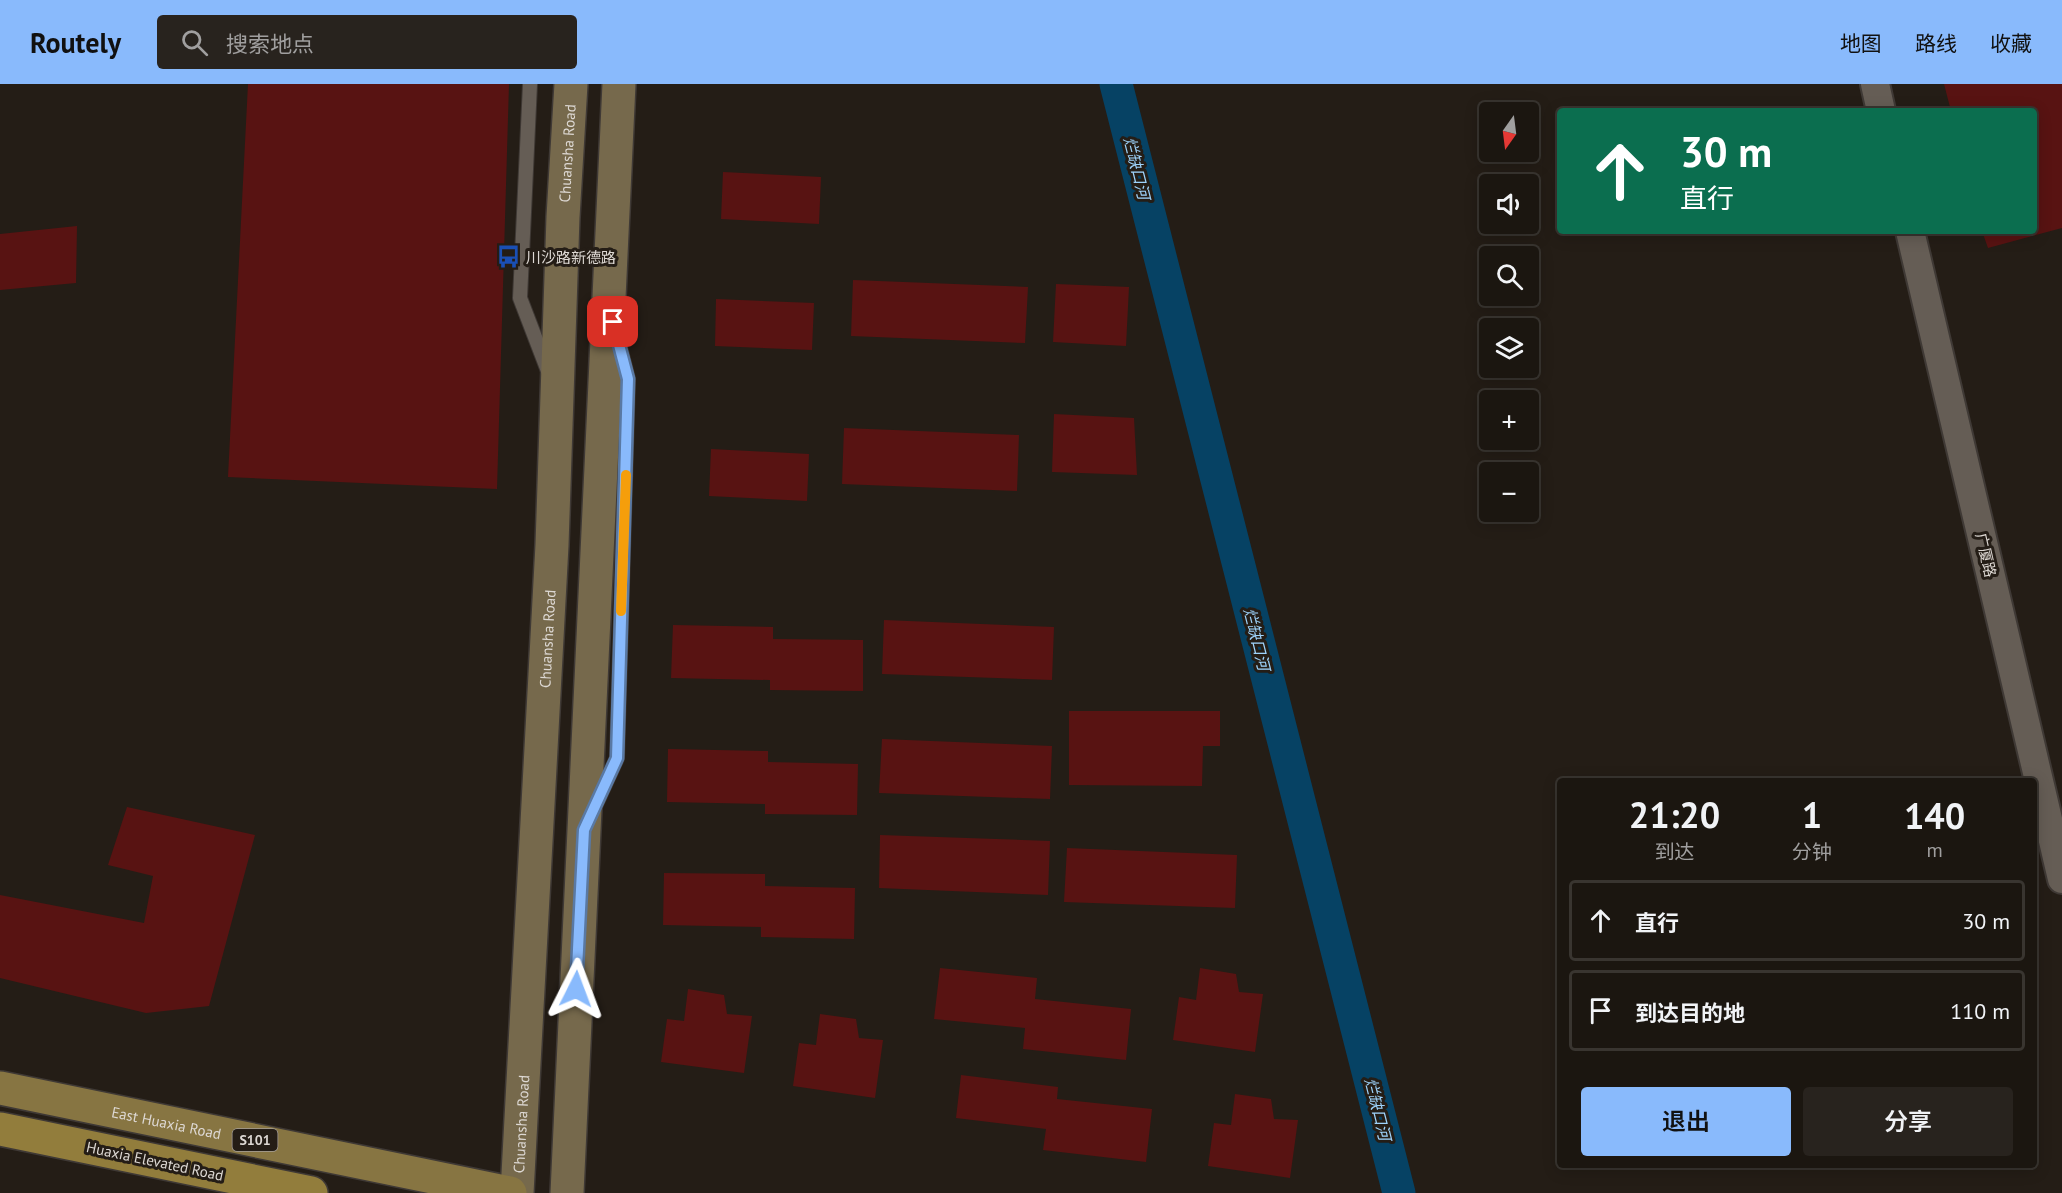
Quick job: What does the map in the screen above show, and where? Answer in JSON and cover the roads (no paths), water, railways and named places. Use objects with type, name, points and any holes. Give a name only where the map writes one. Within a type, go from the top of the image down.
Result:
[{"type":"highway","name":"Huaxia Elevated Road","points":[[0,1129],[311,1193]]},
{"type":"main road","name":"Chuansha Road","points":[[517,1193],[552,545],[571,84]]},
{"type":"main road","points":[[567,1193],[619,84]]},
{"type":"main road","name":"East Huaxia Road","points":[[0,1088],[510,1193]]},
{"type":"street","points":[[1875,84],[1880,108]]},
{"type":"street","name":"广厦路","points":[[1911,234],[2062,879]]},
{"type":"lane","points":[[530,84],[520,298],[557,396]]},
{"type":"waterway","name":"烂缺口河","points":[[1116,84],[1399,1193]]},
{"type":"place","name":"川沙路新德路","points":[[508,257]]}]
